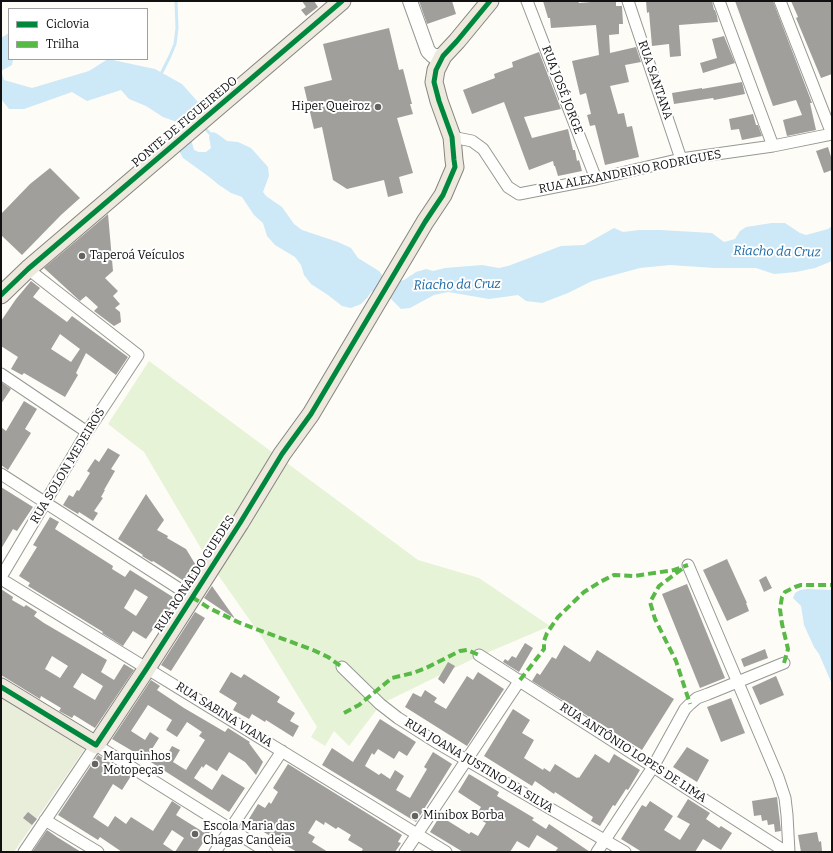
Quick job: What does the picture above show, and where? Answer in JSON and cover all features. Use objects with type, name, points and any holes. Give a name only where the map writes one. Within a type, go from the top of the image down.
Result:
[{"type":"main road","name":"PONTE DE FIGUEIREDO","points":[[1,296],[28,269],[342,1]]},
{"type":"main road","points":[[452,137],[434,82],[436,70],[443,56],[490,1]]},
{"type":"main road","name":"RUA RONALDO GUEDES","points":[[96,745],[240,523],[282,454],[310,414],[425,222],[443,195],[455,167],[452,137]]},
{"type":"main road","points":[[1,687],[96,745]]},
{"type":"street","points":[[410,1],[428,51],[433,56],[443,56]]},
{"type":"street","name":"RUA JOSÉ JORGE","points":[[527,1],[596,179]]},
{"type":"street","name":"RUA SANTANA","points":[[628,1],[681,160]]},
{"type":"street","points":[[719,1],[772,146]]},
{"type":"street","points":[[780,1],[832,134]]},
{"type":"street","name":"RUA ALEXANDRINO RODRIGUES","points":[[452,137],[472,141],[483,149],[508,187],[519,194],[681,160],[772,146],[832,134]]},
{"type":"street","name":"RUA SOLON MEDEIROS","points":[[1,578],[87,432],[138,355],[28,269]]},
{"type":"street","points":[[1,374],[87,432]]},
{"type":"street","points":[[1,474],[192,597]]},
{"type":"street","points":[[688,565],[778,777],[785,798],[787,815],[783,851]]},
{"type":"street","name":"RUA SABINA VIANA","points":[[1,578],[446,852]]},
{"type":"street","name":"RUA ANTÔNIO LOPES DE LIMA","points":[[479,655],[520,680],[783,851]]},
{"type":"street","points":[[597,852],[653,767],[685,709],[697,698],[784,663]]},
{"type":"street","name":"RUA JOANA JUSTINO DA SILVA","points":[[342,667],[380,704],[439,744],[625,852]]},
{"type":"street","points":[[405,852],[520,680]]},
{"type":"street","points":[[96,745],[267,852]]},
{"type":"street","name":"RUA RONALDO GUEDES","points":[[24,852],[96,745]]},
{"type":"street","points":[[214,852],[282,751]]},
{"type":"street","points":[[45,820],[98,852]]},
{"type":"green space","points":[[149,361],[418,560],[479,578],[550,626],[477,657],[381,704],[349,746],[334,731],[325,746],[311,737],[317,727],[263,639],[209,562],[144,452],[108,424]]},
{"type":"green space","points":[[1,695],[86,747],[14,852],[1,852]]},
{"type":"water","points":[[8,34],[8,60],[13,60],[12,65],[1,71],[1,38]]},
{"type":"water","points":[[106,60],[113,60],[155,69],[182,84],[206,111],[186,127],[163,117],[146,106],[129,99],[121,90],[87,101],[72,92],[24,109],[9,109],[1,99],[1,71],[4,80],[32,88],[89,71]]},
{"type":"water","points":[[212,132],[216,133],[227,141],[238,142],[251,148],[268,167],[269,176],[263,192],[266,196],[282,207],[294,224],[302,230],[351,248],[358,258],[379,271],[385,279],[396,282],[404,280],[416,272],[426,269],[433,271],[445,268],[482,265],[499,268],[508,266],[561,246],[584,245],[614,228],[623,232],[660,230],[712,233],[724,242],[735,239],[740,231],[746,227],[772,223],[785,223],[800,233],[806,235],[828,229],[832,226],[832,261],[815,268],[796,272],[774,274],[756,268],[715,268],[670,265],[640,268],[592,281],[568,293],[542,303],[526,301],[518,295],[489,299],[448,292],[434,295],[410,308],[401,309],[380,288],[371,292],[361,304],[351,308],[342,306],[311,284],[304,275],[301,265],[295,257],[275,245],[267,236],[263,223],[254,215],[242,197],[231,193],[183,158],[177,147],[190,136],[194,150],[206,152],[211,148],[209,137]]},
{"type":"water","points":[[800,590],[832,590],[832,684],[804,625],[801,606],[793,598],[795,593]]},
{"type":"building","points":[[302,1],[314,1],[318,7],[306,16],[301,10],[306,7]]},
{"type":"building","points":[[419,1],[452,1],[456,14],[427,24]]},
{"type":"building","points":[[543,1],[578,1],[579,3],[591,1],[616,1],[616,6],[622,6],[623,24],[619,24],[619,34],[609,35],[610,53],[636,47],[641,62],[625,65],[629,82],[610,86],[618,114],[624,113],[627,127],[632,126],[639,157],[605,165],[595,125],[590,126],[587,115],[591,114],[586,93],[580,95],[572,61],[599,55],[596,25],[551,28],[550,18],[548,18]]},
{"type":"building","points":[[646,1],[712,1],[718,22],[679,25],[681,56],[670,57],[669,44],[652,46],[649,12],[647,13]]},
{"type":"building","points":[[735,1],[773,1],[812,103],[810,103],[816,130],[787,136],[783,120],[802,115],[796,100],[773,106]]},
{"type":"building","points":[[791,1],[832,1],[832,74],[821,78],[796,18],[798,17]]},
{"type":"building","points":[[389,28],[399,70],[403,69],[412,104],[410,104],[413,114],[397,118],[413,173],[399,177],[403,193],[388,197],[384,180],[347,189],[333,180],[322,127],[314,129],[304,87],[332,80],[323,44]]},
{"type":"building","points":[[724,36],[735,63],[703,73],[700,63],[717,58],[712,39]]},
{"type":"building","points":[[539,52],[561,109],[524,117],[532,138],[568,129],[573,150],[575,150],[577,161],[579,160],[582,171],[558,176],[553,161],[529,170],[504,102],[472,114],[463,90],[495,78],[494,74],[513,67],[512,62]]},
{"type":"building","points":[[742,82],[745,94],[714,100],[713,98],[674,104],[672,93]]},
{"type":"building","points":[[753,114],[756,125],[758,125],[762,136],[742,140],[739,129],[731,130],[729,119]]},
{"type":"building","points":[[828,147],[832,160],[832,170],[824,173],[816,151]]},
{"type":"building","points":[[50,168],[80,198],[22,255],[1,235],[1,214],[30,184]]},
{"type":"building","points":[[108,214],[113,271],[105,278],[118,291],[113,296],[120,304],[115,308],[120,312],[121,322],[114,326],[94,311],[98,307],[86,296],[80,301],[44,268]]},
{"type":"building","points":[[31,281],[40,288],[33,297],[67,322],[72,316],[128,357],[116,375],[86,353],[76,373],[78,375],[65,397],[24,373],[22,375],[11,369],[18,357],[1,346],[1,321]],"holes":[[[60,334],[80,349],[71,362],[51,349]]]},
{"type":"building","points":[[1,382],[11,389],[1,404]]},
{"type":"building","points":[[24,401],[37,409],[25,429],[31,433],[8,470],[1,465],[1,427],[6,431]]},
{"type":"building","points":[[108,448],[120,455],[111,469],[115,471],[104,490],[101,497],[103,498],[94,511],[98,513],[93,521],[79,512],[78,514],[63,505],[69,495],[73,497],[77,490],[79,491],[90,473],[87,471],[95,459],[99,462]]},
{"type":"building","points":[[1,487],[33,507],[17,531],[13,529],[1,549]]},
{"type":"building","points":[[146,494],[164,520],[157,530],[168,536],[167,538],[186,549],[197,567],[187,583],[153,561],[152,562],[142,556],[143,555],[118,539]]},
{"type":"building","points":[[50,517],[59,522],[55,529],[113,566],[112,569],[125,577],[130,570],[176,599],[169,611],[167,609],[146,639],[133,631],[123,646],[28,586],[30,583],[19,576],[37,547],[33,545]],"holes":[[[135,589],[148,597],[136,616],[124,608]]]},
{"type":"building","points":[[727,559],[747,603],[749,611],[727,621],[703,570]]},
{"type":"building","points":[[766,576],[772,588],[764,592],[759,580]]},
{"type":"building","points":[[687,584],[725,678],[700,688],[662,594]]},
{"type":"building","points":[[212,586],[234,617],[234,618],[204,598]]},
{"type":"building","points":[[1,589],[13,597],[12,600],[24,607],[26,605],[37,612],[34,616],[44,623],[107,660],[101,672],[114,680],[124,664],[134,670],[95,728],[74,715],[72,718],[59,711],[61,708],[41,696],[40,699],[1,675]],"holes":[[[52,656],[68,666],[60,678],[45,669]],[[82,673],[103,686],[95,700],[73,687]]]},
{"type":"building","points":[[195,612],[205,618],[171,671],[161,665]]},
{"type":"building","points":[[525,643],[533,648],[519,672],[503,662],[505,659],[508,661],[512,656],[516,658]]},
{"type":"building","points":[[564,645],[590,662],[597,650],[674,699],[642,750],[532,681],[537,673],[540,675],[552,657],[556,659]]},
{"type":"building","points":[[765,649],[768,658],[744,667],[741,659]]},
{"type":"building","points":[[448,662],[455,666],[444,684],[438,679]]},
{"type":"building","points":[[231,672],[241,678],[244,674],[280,697],[277,702],[295,713],[290,721],[299,726],[293,737],[266,720],[265,722],[252,714],[249,719],[233,710],[237,703],[219,692]]},
{"type":"building","points":[[478,672],[504,689],[467,746],[405,707],[413,693],[421,697],[425,690],[437,698],[434,702],[446,709],[467,676],[473,680]]},
{"type":"building","points":[[776,676],[784,695],[760,705],[752,687]]},
{"type":"building","points":[[151,680],[160,686],[157,690],[184,708],[225,732],[228,728],[250,742],[249,743],[263,762],[256,775],[245,762],[229,752],[217,771],[206,764],[203,768],[202,766],[194,778],[212,790],[222,774],[245,788],[229,812],[112,739]],"holes":[[[148,705],[172,720],[166,730],[177,737],[187,722],[202,732],[199,736],[205,740],[186,770],[173,762],[180,750],[172,746],[165,758],[152,749],[159,738],[150,732],[145,740],[131,731]]]},
{"type":"building","points":[[731,698],[745,733],[721,742],[707,707]]},
{"type":"building","points":[[513,709],[530,720],[522,733],[534,740],[524,758],[543,770],[544,768],[550,772],[555,764],[579,778],[595,754],[609,763],[614,754],[640,770],[628,790],[626,789],[615,806],[613,805],[600,826],[591,821],[593,817],[555,792],[554,794],[535,781],[532,786],[484,756]]},
{"type":"building","points":[[380,719],[416,742],[407,756],[399,751],[394,759],[378,749],[374,755],[372,753],[365,766],[379,775],[381,773],[390,779],[395,770],[404,776],[396,790],[410,798],[427,769],[424,767],[433,752],[452,764],[416,822],[322,765],[332,748],[353,762]]},
{"type":"building","points":[[687,747],[709,760],[697,782],[673,767]]},
{"type":"building","points":[[98,755],[131,776],[122,790],[113,784],[93,817],[108,827],[115,816],[126,824],[131,817],[153,831],[172,801],[181,807],[176,815],[208,835],[197,852],[175,852],[122,852],[100,837],[98,840],[58,815]],"holes":[[[172,830],[184,838],[175,852],[163,844]]]},
{"type":"building","points":[[288,764],[402,835],[398,842],[401,843],[395,852],[361,852],[363,849],[348,840],[351,835],[338,827],[336,829],[325,822],[324,825],[316,820],[308,833],[315,837],[312,842],[328,852],[297,852],[247,822],[258,804],[265,808],[269,802],[271,804],[278,792],[273,788]]},
{"type":"building","points":[[469,774],[499,792],[497,796],[534,818],[532,820],[546,829],[549,824],[590,852],[555,852],[558,848],[537,835],[529,848],[517,841],[510,852],[463,852],[430,832],[440,816],[469,834],[471,832],[478,836],[486,823],[475,817],[481,807],[458,792]]},
{"type":"building","points":[[777,797],[781,831],[775,832],[774,824],[768,825],[767,820],[762,821],[761,815],[754,816],[752,801]]},
{"type":"building","points":[[688,799],[710,813],[706,819],[719,828],[721,826],[732,833],[721,850],[703,839],[695,852],[642,852],[621,839],[642,805],[646,807],[650,801],[673,816],[664,830],[680,840],[690,824],[677,817]]},
{"type":"building","points":[[28,812],[37,819],[32,825],[23,818]]},
{"type":"building","points":[[209,825],[216,829],[211,837],[204,833]]},
{"type":"building","points":[[47,830],[57,837],[81,852],[32,852]]},
{"type":"building","points":[[817,832],[819,842],[821,841],[822,851],[801,852],[798,835]]},
{"type":"waterway","points":[[160,76],[175,44],[177,28],[176,1]]},
{"type":"waterway","name":"Riacho da Cruz","points":[[204,127],[213,137]]},
{"type":"marked path","points":[[520,680],[544,649],[544,641],[547,633],[558,617],[584,592],[614,575],[634,576],[674,570],[688,565]]},
{"type":"marked path","points":[[682,569],[659,586],[650,602],[655,619],[676,661],[690,704]]},
{"type":"marked path","points":[[784,663],[788,649],[780,609],[782,597],[785,592],[801,585],[832,585]]},
{"type":"marked path","points":[[192,597],[209,608],[240,623],[313,650],[328,657],[342,667]]},
{"type":"marked path","points":[[344,713],[359,705],[392,678],[426,668],[460,651],[467,650],[479,655]]},
{"type":"cycle path","points":[[1,295],[28,269],[342,1]]},
{"type":"cycle path","points":[[1,687],[96,745],[240,523],[282,454],[311,414],[425,222],[443,195],[455,167],[452,137],[434,82],[436,70],[443,56],[490,1]]},
{"type":"place","name":"Hiper Queiroz","points":[[378,107]]},
{"type":"place","name":"Taperoá Veículos","points":[[82,256]]},
{"type":"place","name":"Marquinhos Motopeças","points":[[95,764]]},
{"type":"place","name":"Minibox Borba","points":[[415,816]]},
{"type":"place","name":"Escola Maria das Chagas Candeia","points":[[195,834]]}]
